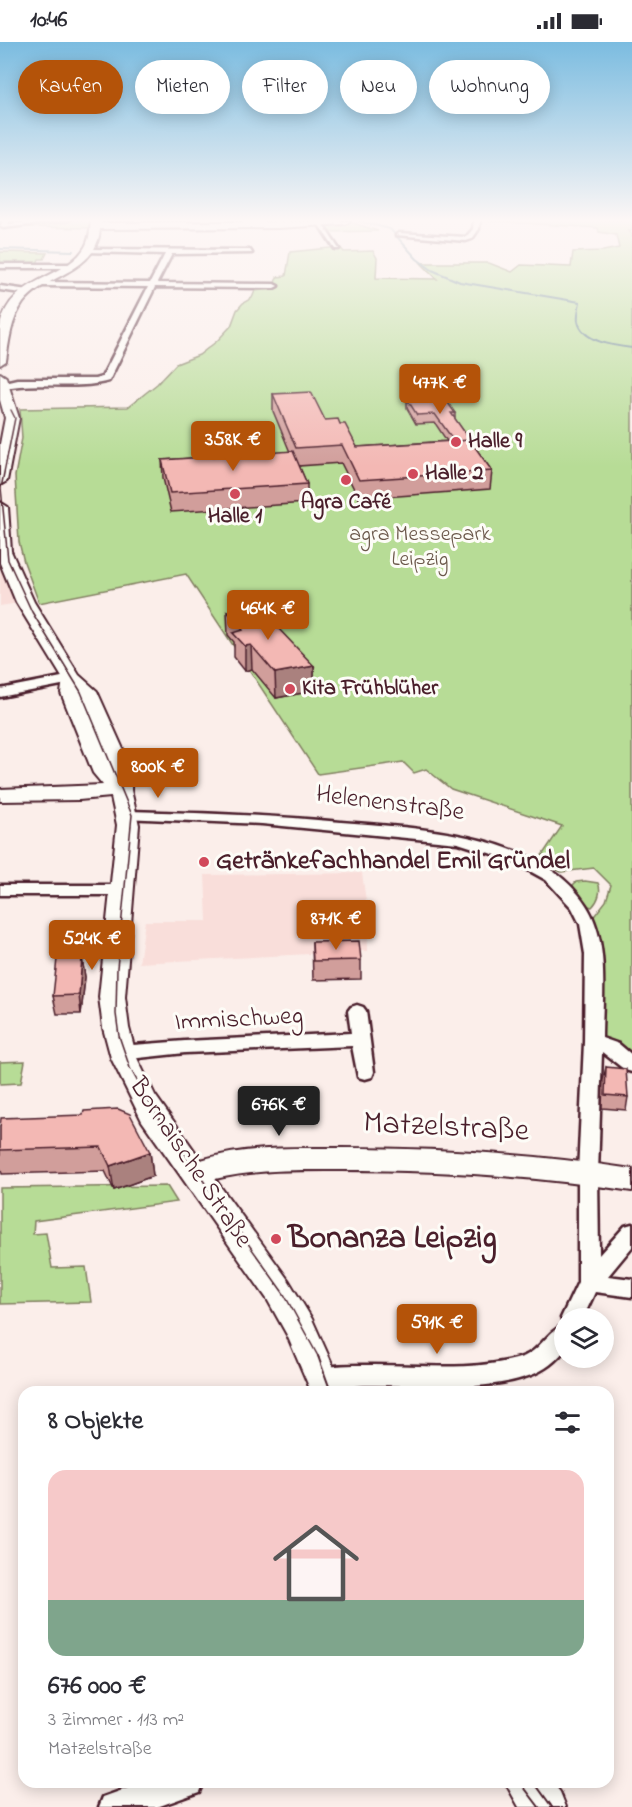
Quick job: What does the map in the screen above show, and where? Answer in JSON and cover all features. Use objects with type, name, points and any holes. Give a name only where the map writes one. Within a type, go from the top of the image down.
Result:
[{"type":"main road","points":[[0,361],[2,334],[12,312],[20,302]]},
{"type":"main road","points":[[0,481],[4,436],[12,418],[1,381]]},
{"type":"main road","name":"Bornaische Straße","points":[[0,507],[2,546],[8,564],[30,613],[72,679],[71,693],[103,773],[120,790],[128,820],[112,997],[120,1053],[142,1098],[278,1290],[301,1329],[325,1386]]},
{"type":"main road","points":[[0,795],[80,794],[120,790]]},
{"type":"main road","name":"Matzelstraße","points":[[195,1174],[225,1163],[375,1158],[588,1173],[632,1180]]},
{"type":"main road","points":[[530,1788],[544,1807]]},
{"type":"street","points":[[1,381],[96,382],[106,379],[144,302]]},
{"type":"street","points":[[0,693],[72,679]]},
{"type":"street","name":"Helenenstraße","points":[[128,820],[189,816],[273,820],[430,834],[461,839],[513,856],[552,877],[579,906],[588,924],[593,954],[593,1042]]},
{"type":"street","points":[[0,890],[122,890]]},
{"type":"street","points":[[357,1011],[365,1072]]},
{"type":"street","name":"Immischweg","points":[[120,1053],[185,1047],[359,1040]]},
{"type":"street","points":[[589,1282],[588,1173],[593,1042],[613,1048],[632,1065]]},
{"type":"street","points":[[577,1308],[589,1282],[632,1232]]},
{"type":"street","points":[[589,1282],[632,1288]]},
{"type":"street","points":[[328,1386],[363,1375],[480,1374],[520,1369],[544,1358],[554,1346]]},
{"type":"street","points":[[113,1807],[171,1788]]},
{"type":"shaded area","points":[[0,507],[2,546],[25,602],[0,606]]},
{"type":"shaded area","points":[[362,873],[367,908],[368,951],[139,963],[145,921],[207,921],[205,875]]},
{"type":"green space","name":"agra Messepark Leipzig","points":[[632,302],[632,1065],[593,1042],[588,924],[606,901],[611,885],[594,868],[561,872],[539,860],[562,826],[451,789],[426,769],[414,773],[403,762],[318,774],[186,574],[39,603],[19,542],[15,476],[22,438],[20,409],[128,407],[157,384],[176,364],[199,355],[217,341],[231,326],[237,310],[243,303]]},
{"type":"green space","points":[[576,882],[598,883],[600,889],[599,896],[592,907],[580,899],[573,885]]},
{"type":"green space","points":[[25,1061],[21,1083],[0,1084],[0,1062]]},
{"type":"green space","points":[[167,1186],[177,1202],[34,1221],[33,1234],[46,1233],[52,1268],[86,1267],[91,1302],[0,1304],[0,1188]]},
{"type":"building","points":[[311,392],[325,420],[338,419],[340,424],[345,424],[357,447],[470,440],[492,471],[359,480],[342,445],[296,448],[273,394]]},
{"type":"building","points":[[444,397],[455,413],[451,413],[470,440],[454,441],[435,414],[417,415],[407,399]]},
{"type":"building","points":[[293,451],[307,484],[170,493],[162,460]]},
{"type":"building","points":[[258,607],[314,666],[275,673],[251,645],[245,646],[233,633],[243,630],[227,611]]},
{"type":"building","points":[[359,941],[361,960],[313,961],[312,942]]},
{"type":"building","points":[[82,958],[79,995],[53,996],[57,959]]},
{"type":"building","points":[[606,1067],[626,1069],[628,1097],[605,1095]]},
{"type":"building","points":[[118,1109],[130,1114],[150,1152],[110,1166],[101,1147],[0,1150],[1,1118],[83,1115],[84,1111]]},
{"type":"waterway","points":[[580,302],[578,321],[586,334],[600,342],[632,348]]},
{"type":"tram line","points":[[11,410],[15,418],[1,488],[8,560],[32,612],[81,692],[132,815],[117,968],[116,1014],[119,1036],[130,1068],[155,1113],[284,1294],[318,1357]]},
{"type":"tram line","points":[[318,1357],[329,1386]]},
{"type":"tram line","points":[[525,1788],[539,1807]]},
{"type":"tram line","points":[[538,1788],[552,1807]]},
{"type":"place","name":"Halle 9","points":[[456,442]]},
{"type":"place","name":"Halle 2","points":[[413,474]]},
{"type":"place","name":"Agra Café","points":[[346,480]]},
{"type":"place","name":"Halle 1","points":[[235,494]]},
{"type":"place","name":"Kita Frühblüher","points":[[290,689]]},
{"type":"place","name":"Getränkefachhandel Emil Gründel","points":[[204,862]]},
{"type":"place","name":"Bonanza Leipzig","points":[[276,1239]]}]
